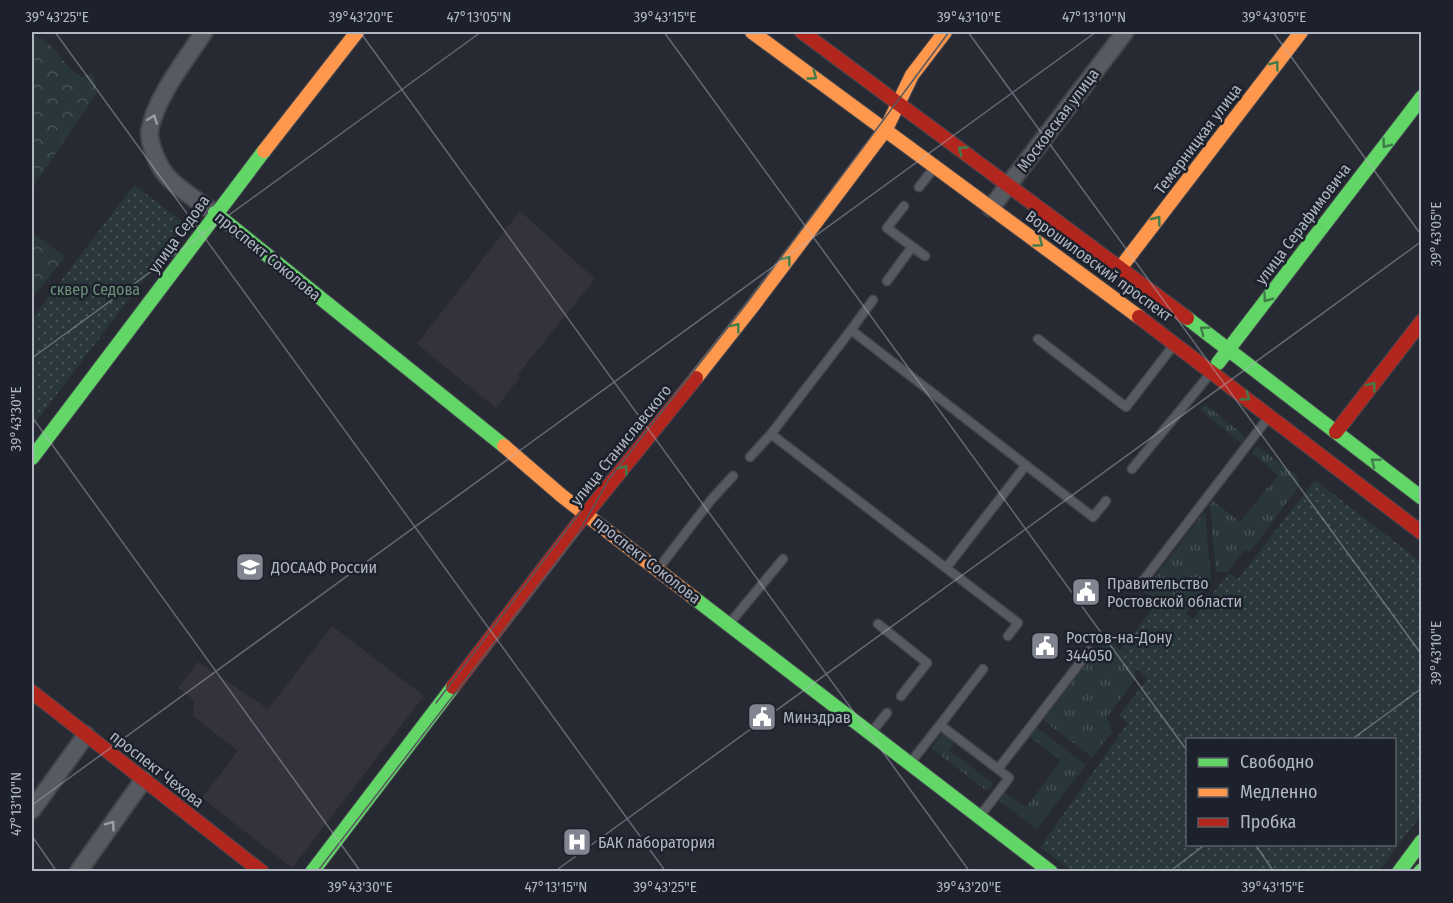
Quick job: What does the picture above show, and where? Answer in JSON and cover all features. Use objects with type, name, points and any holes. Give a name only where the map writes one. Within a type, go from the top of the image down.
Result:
[{"type":"street","name":"проспект Соколова","points":[[204,32],[162,96],[149,131],[155,155],[165,174],[178,187],[215,213],[450,401],[562,496],[1047,870]]},
{"type":"street","name":"улица Седова","points":[[32,458],[215,213],[357,32]]},
{"type":"street","name":"Ворошиловский проспект","points":[[752,32],[936,165],[1175,343],[1422,533]]},
{"type":"street","name":"Ворошиловский проспект","points":[[802,32],[1121,267],[1422,498]]},
{"type":"street","name":"улица Станиславского","points":[[312,872],[573,530],[588,515],[752,307],[886,129],[912,75],[945,32]]},
{"type":"street","name":"Московская улица","points":[[991,208],[1125,32]]},
{"type":"street","name":"Темерницкая улица","points":[[1121,267],[1301,32]]},
{"type":"street","name":"улица Серафимовича","points":[[1212,371],[1422,97]]},
{"type":"street","points":[[1336,432],[1422,321]]},
{"type":"street","name":"проспект Чехова","points":[[32,692],[262,872]]},
{"type":"street","points":[[32,810],[86,735]]},
{"type":"street","points":[[78,872],[144,779]]},
{"type":"street","points":[[1399,872],[1422,841]]},
{"type":"lane","points":[[919,187],[936,165]]},
{"type":"lane","points":[[904,206],[887,228],[924,256]]},
{"type":"lane","points":[[887,281],[912,247]]},
{"type":"lane","points":[[750,457],[771,434],[873,300]]},
{"type":"lane","points":[[850,330],[1093,517],[1106,501]]},
{"type":"lane","points":[[1038,339],[1126,407],[1175,343]]},
{"type":"lane","points":[[1132,469],[1212,371]]},
{"type":"lane","points":[[1139,586],[1270,415]]},
{"type":"lane","points":[[771,434],[1018,623],[1008,636]]},
{"type":"lane","points":[[946,568],[1026,465]]},
{"type":"lane","points":[[658,569],[711,500],[733,476]]},
{"type":"lane","points":[[729,624],[783,559]]},
{"type":"lane","points":[[878,624],[927,663],[901,696]]},
{"type":"lane","points":[[998,769],[1089,651]]},
{"type":"lane","points":[[910,764],[983,669]]},
{"type":"lane","points":[[871,734],[887,713]]},
{"type":"lane","points":[[940,725],[1009,778],[979,817]]},
{"type":"shaded area","points":[[520,211],[595,279],[518,374],[520,377],[496,408],[417,344]]},
{"type":"shaded area","points":[[332,626],[424,696],[292,868],[202,798],[238,751],[193,716],[194,700],[178,688],[198,662],[268,709]]},
{"type":"green space","points":[[32,35],[47,42],[81,77],[93,73],[97,93],[32,188]]},
{"type":"green space","name":"сквер Седова","points":[[134,185],[186,224],[32,427],[32,319]]},
{"type":"green space","points":[[32,232],[65,257],[32,298]]},
{"type":"green space","points":[[1205,404],[1246,437],[1241,443],[1200,410]]},
{"type":"green space","points":[[1257,446],[1297,476],[1299,486],[1250,552],[1245,550],[1227,572],[1216,572],[1210,504],[1213,501],[1240,522],[1278,475],[1252,453]]},
{"type":"green space","points":[[1315,480],[1421,562],[1421,815],[1379,871],[1072,871],[1040,847],[1128,723],[1119,716],[1148,678],[1118,654],[1162,596],[1193,619],[1229,573],[1238,579]]},
{"type":"green space","points":[[1205,511],[1211,582],[1182,619],[1144,591]]},
{"type":"green space","points":[[1106,639],[1135,662],[1135,679],[1107,717],[1112,732],[1092,757],[1043,720]]},
{"type":"green space","points":[[1035,726],[1086,765],[1037,829],[998,800],[1004,792],[1026,807],[1061,761],[1028,735]]},
{"type":"green space","points":[[943,732],[955,741],[949,750],[994,784],[987,791],[931,748]]},
{"type":"tram line","points":[[317,872],[578,534],[609,479],[747,303],[949,32]]},
{"type":"tram line","points":[[436,703],[584,507]]},
{"type":"traffic: fast","points":[[1218,363],[1422,97]]},
{"type":"traffic: fast","points":[[32,458],[264,151]]},
{"type":"traffic: fast","points":[[215,213],[504,446]]},
{"type":"traffic: fast","points":[[1187,318],[1422,498]]},
{"type":"traffic: fast","points":[[694,598],[1051,872]]},
{"type":"traffic: fast","points":[[312,872],[453,687]]},
{"type":"traffic: fast","points":[[1399,872],[1422,841]]},
{"type":"traffic: slow","points":[[264,151],[357,32]]},
{"type":"traffic: slow","points":[[752,32],[1139,317]]},
{"type":"traffic: slow","points":[[696,378],[886,129],[912,75],[945,32]]},
{"type":"traffic: slow","points":[[1121,267],[1301,32]]},
{"type":"traffic: slow","points":[[504,446],[562,496],[694,598]]},
{"type":"traffic: jam","points":[[802,32],[1187,318]]},
{"type":"traffic: jam","points":[[1139,317],[1422,533]]},
{"type":"traffic: jam","points":[[1336,432],[1422,321]]},
{"type":"traffic: jam","points":[[453,687],[573,530],[696,378]]},
{"type":"traffic: jam","points":[[32,692],[262,872]]},
{"type":"place","name":"ДОСААФ России","points":[[250,567]]},
{"type":"place","name":"Правительство Ростовской области","points":[[1086,592]]},
{"type":"place","name":"Ростов-на-Дону 344050","points":[[1045,646]]},
{"type":"place","name":"Минздрав","points":[[762,717]]},
{"type":"place","name":"БАК лаборатория","points":[[577,842]]}]
